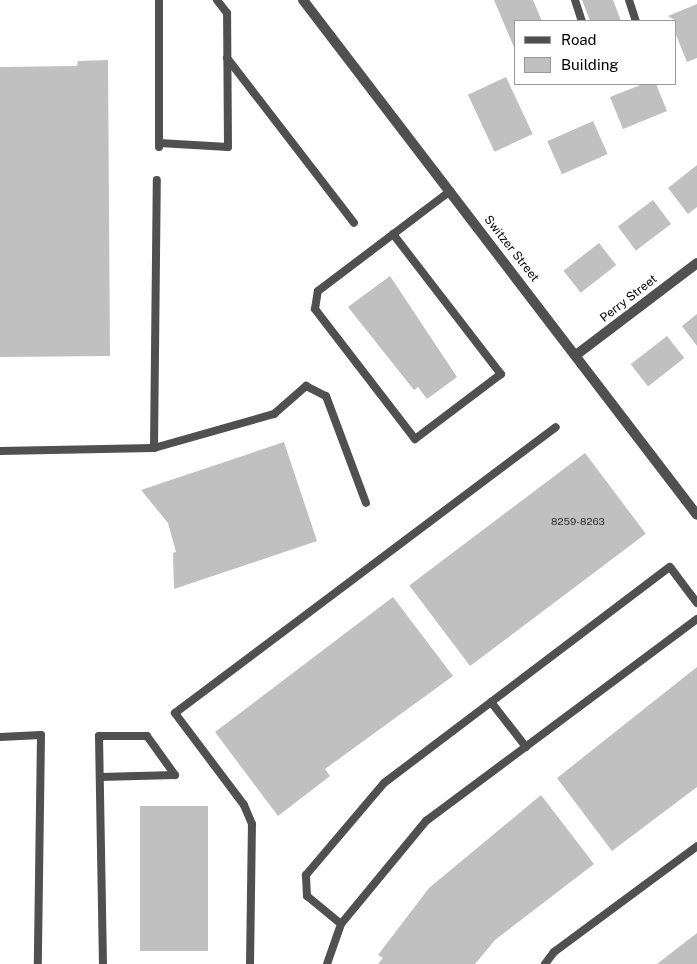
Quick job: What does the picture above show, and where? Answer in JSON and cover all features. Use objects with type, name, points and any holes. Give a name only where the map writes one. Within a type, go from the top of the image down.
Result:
[{"type":"street","name":"Switzer Street","points":[[303,0],[697,514]]},
{"type":"street","name":"Perry Street","points":[[576,355],[697,263]]},
{"type":"lane","points":[[159,0],[159,145],[228,147],[226,13],[217,0]]},
{"type":"lane","points":[[575,0],[582,20]]},
{"type":"lane","points":[[628,0],[636,20]]},
{"type":"lane","points":[[227,58],[354,223]]},
{"type":"lane","points":[[154,448],[157,180]]},
{"type":"lane","points":[[393,234],[501,374],[415,439],[315,309],[318,291],[393,234],[450,191]]},
{"type":"lane","points":[[0,451],[154,448],[274,414],[306,386],[326,396],[366,503]]},
{"type":"lane","points":[[250,964],[252,824],[244,805],[175,713],[556,427]]},
{"type":"lane","points":[[341,924],[307,896],[306,874],[384,783],[670,567],[697,603]]},
{"type":"lane","points":[[327,964],[341,924],[426,821],[697,619]]},
{"type":"lane","points":[[491,702],[526,747]]},
{"type":"lane","points":[[0,736],[41,736],[38,964]]},
{"type":"lane","points":[[100,777],[175,775],[147,736],[99,736],[103,964]]},
{"type":"lane","points":[[545,964],[554,952],[697,846]]},
{"type":"building","points":[[494,0],[533,0],[542,20],[514,20],[514,47]]},
{"type":"building","points":[[582,0],[613,0],[621,20],[590,20]]},
{"type":"building","points":[[697,4],[697,58],[687,62],[677,37],[677,20],[668,16]]},
{"type":"building","points":[[108,60],[110,356],[0,357],[0,67],[77,66],[78,61]]},
{"type":"building","points":[[506,77],[533,134],[495,152],[468,95]]},
{"type":"building","points":[[640,85],[656,85],[667,111],[623,129],[610,97]]},
{"type":"building","points":[[593,121],[608,154],[562,174],[547,141]]},
{"type":"building","points":[[697,165],[697,207],[688,214],[668,188]]},
{"type":"building","points":[[653,200],[671,224],[636,250],[618,226]]},
{"type":"building","points":[[599,243],[616,265],[581,293],[564,271]]},
{"type":"building","points":[[390,276],[457,377],[427,399],[418,387],[414,390],[348,307]]},
{"type":"building","points":[[697,314],[697,346],[682,326]]},
{"type":"building","points":[[667,336],[684,358],[648,386],[631,364]]},
{"type":"building","points":[[284,442],[317,541],[174,589],[173,553],[176,552],[168,523],[141,490]]},
{"type":"building","points":[[585,453],[646,534],[470,666],[409,585]]},
{"type":"building","points":[[393,597],[453,676],[325,769],[330,776],[278,816],[215,732]]},
{"type":"building","points":[[697,667],[697,787],[612,851],[557,778]]},
{"type":"building","points":[[541,795],[594,864],[495,940],[475,964],[378,964],[383,958],[378,955],[429,888]]},
{"type":"building","points":[[140,806],[208,806],[208,951],[140,951]]},
{"type":"building","points":[[697,933],[697,964],[657,964]]}]
